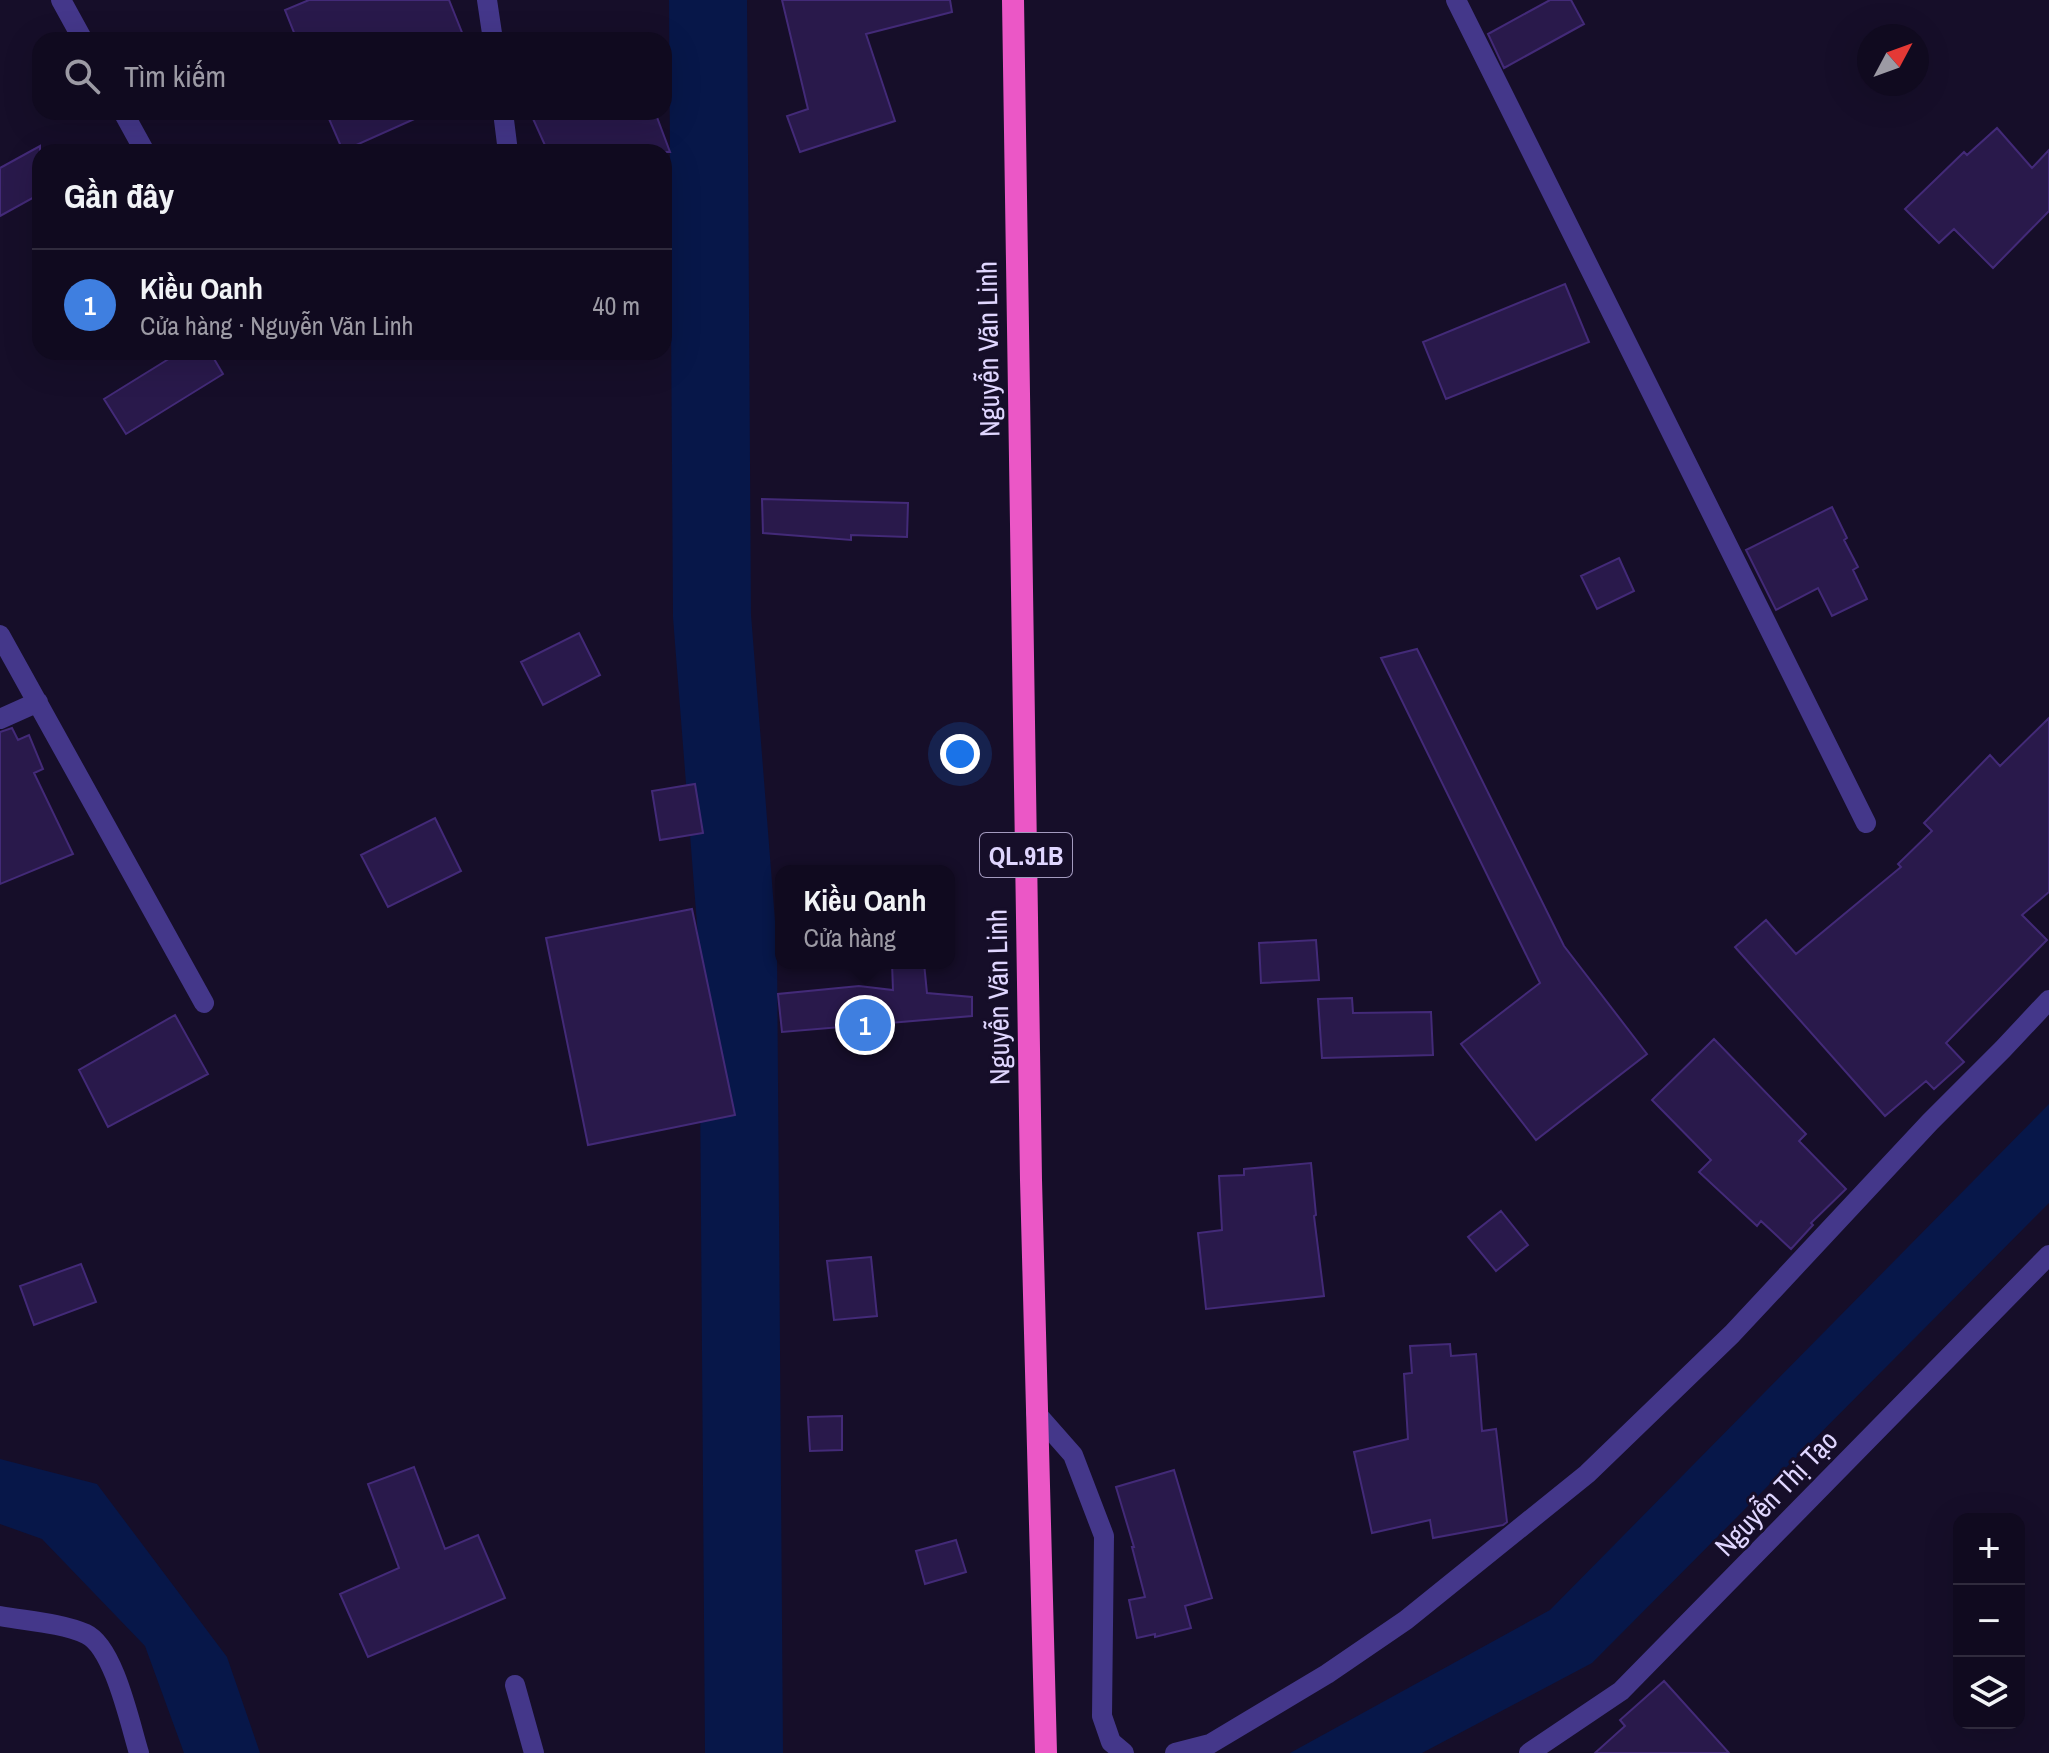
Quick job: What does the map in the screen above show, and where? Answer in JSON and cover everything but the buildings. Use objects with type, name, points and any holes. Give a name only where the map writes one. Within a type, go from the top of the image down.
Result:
[{"type":"highway","name":"Nguyễn Văn Linh","points":[[1013,0],[1036,1413],[1046,1753]]},
{"type":"street","points":[[61,0],[79,32]]},
{"type":"street","points":[[487,0],[492,32]]},
{"type":"street","points":[[1456,0],[1866,823]]},
{"type":"street","points":[[127,120],[141,144]]},
{"type":"street","points":[[504,120],[507,144]]},
{"type":"street","points":[[0,635],[204,1003]]},
{"type":"street","points":[[0,719],[38,702]]},
{"type":"street","points":[[1175,1753],[1210,1744],[1327,1674],[1406,1620],[1587,1474],[1732,1334],[2049,1000]]},
{"type":"street","name":"Nguyễn Thị Tạo","points":[[1529,1753],[1621,1691],[2049,1255]]},
{"type":"street","points":[[1036,1413],[1073,1455],[1104,1536],[1102,1716],[1111,1742],[1124,1753]]},
{"type":"street","points":[[0,1616],[88,1635],[100,1645],[110,1663],[139,1753]]},
{"type":"street","points":[[515,1685],[534,1753]]},
{"type":"shaded area","points":[[2049,1104],[2049,1203],[1592,1663],[1422,1753],[1290,1753],[1550,1610]]},
{"type":"shaded area","points":[[0,1459],[97,1484],[227,1657],[260,1753],[184,1753],[145,1646],[42,1539],[0,1524]]},
{"type":"waterway","points":[[708,0],[712,616],[738,948],[744,1753]]},
{"type":"place","name":"Kiều Oanh","points":[[865,1025]]}]
